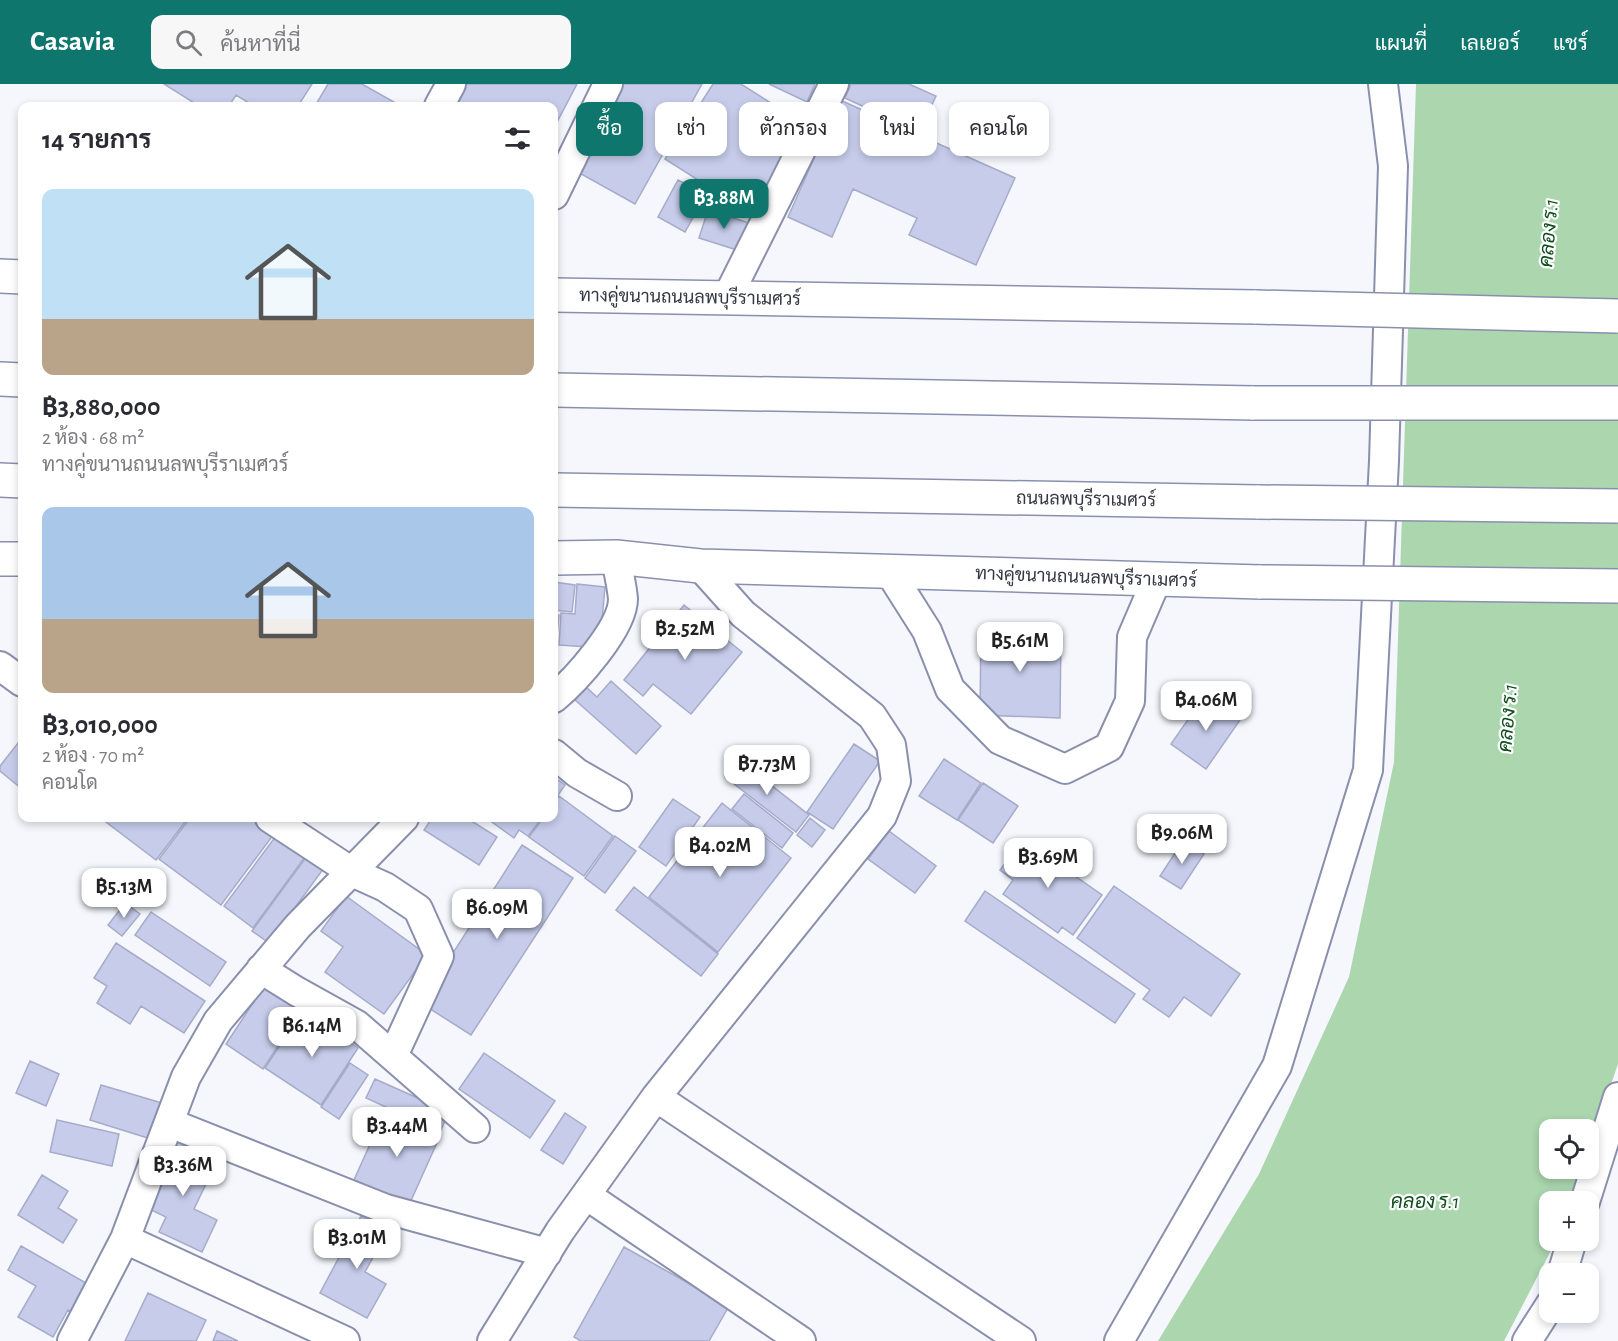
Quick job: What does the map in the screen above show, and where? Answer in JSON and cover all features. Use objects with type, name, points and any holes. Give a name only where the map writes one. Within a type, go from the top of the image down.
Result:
[{"type":"main road","points":[[0,276],[18,277]]},
{"type":"main road","name":"ทางคู่ขนานถนนลพบุรีราเมศวร์","points":[[558,295],[728,296],[1618,316]]},
{"type":"main road","points":[[0,379],[18,380]]},
{"type":"main road","points":[[558,390],[1254,403],[1618,403]]},
{"type":"main road","points":[[0,480],[18,481]]},
{"type":"main road","name":"ถนนลพบุรีราเมศวร์","points":[[558,490],[1618,506]]},
{"type":"main road","name":"ทางคู่ขนานถนนลพบุรีราเมศวร์","points":[[558,558],[616,557],[700,566],[1262,582],[1618,586]]},
{"type":"main road","points":[[0,559],[18,559]]},
{"type":"street","points":[[441,102],[451,84]]},
{"type":"street","points":[[558,187],[608,84]]},
{"type":"street","points":[[728,296],[834,84]]},
{"type":"street","points":[[1119,1341],[1277,1066],[1368,770],[1384,461],[1393,166],[1383,84]]},
{"type":"street","points":[[558,695],[574,682],[613,626],[623,602],[616,557]]},
{"type":"street","points":[[492,1341],[547,1252],[656,1097],[882,816],[896,781],[891,745],[872,716],[743,614],[700,566]]},
{"type":"street","points":[[890,571],[927,631],[950,689],[1000,740],[1065,769],[1109,747],[1130,701],[1132,637],[1156,579]]},
{"type":"street","points":[[0,666],[18,678]]},
{"type":"street","points":[[558,757],[577,773],[617,796]]},
{"type":"street","points":[[276,822],[352,872],[385,887],[418,909],[439,956],[393,1056]]},
{"type":"street","points":[[72,1341],[125,1239],[171,1123],[186,1077],[218,1021],[297,926],[400,822]]},
{"type":"street","points":[[261,969],[296,992],[357,1025],[474,1128]]},
{"type":"street","points":[[656,1097],[1021,1341]]},
{"type":"street","points":[[1588,1191],[1618,1097]]},
{"type":"street","points":[[171,1123],[386,1209],[547,1252]]},
{"type":"street","points":[[586,1195],[801,1341]]},
{"type":"street","points":[[125,1239],[333,1338]]},
{"type":"street","points":[[1527,1341],[1539,1322]]},
{"type":"water","name":"คลอง ร.1","points":[[1416,84],[1618,84],[1618,1064],[1599,1119],[1539,1119],[1539,1179],[1578,1179],[1573,1191],[1539,1191],[1539,1251],[1551,1251],[1545,1263],[1539,1263],[1539,1274],[1504,1341],[1158,1341],[1259,1174],[1349,977],[1394,762]]},
{"type":"building","points":[[164,84],[312,84],[301,102],[247,102],[236,95],[232,102],[193,102]]},
{"type":"building","points":[[328,84],[362,84],[394,102],[317,102]]},
{"type":"building","points":[[466,84],[577,84],[558,120],[558,102],[455,102]]},
{"type":"building","points":[[622,84],[702,84],[692,102],[655,102],[655,156],[662,156],[635,204],[574,170],[582,156],[643,156],[643,102],[612,102]]},
{"type":"building","points":[[713,84],[741,84],[769,102],[739,102],[739,156],[791,156],[753,215],[665,159],[667,156],[727,156],[727,102],[701,102]]},
{"type":"building","points":[[769,84],[815,84],[807,102]]},
{"type":"building","points":[[851,84],[909,84],[936,96],[933,102],[860,102],[860,105],[845,98]]},
{"type":"building","points":[[848,104],[860,109],[860,156],[937,156],[937,143],[949,149],[949,156],[966,156],[1015,178],[976,265],[909,235],[917,218],[853,189],[832,237],[788,217],[815,156],[848,156]]},
{"type":"building","points":[[678,180],[706,194],[685,232],[658,217]]},
{"type":"building","points":[[708,210],[749,223],[740,251],[699,238]]},
{"type":"building","points":[[558,583],[575,585],[572,612],[558,610]]},
{"type":"building","points":[[577,584],[605,587],[601,631],[589,647],[559,645],[561,613],[575,614]]},
{"type":"building","points":[[684,605],[742,652],[691,714],[653,684],[643,696],[624,680]]},
{"type":"building","points":[[981,628],[1061,631],[1060,718],[980,715]]},
{"type":"building","points":[[611,681],[661,726],[636,754],[575,700],[586,687],[597,697]]},
{"type":"building","points":[[1205,695],[1240,720],[1206,769],[1171,744]]},
{"type":"building","points":[[18,743],[18,786],[0,771],[0,766]]},
{"type":"building","points":[[854,744],[880,761],[833,829],[807,812]]},
{"type":"building","points":[[944,759],[981,783],[957,820],[919,796]]},
{"type":"building","points":[[739,760],[809,815],[796,832],[725,777]]},
{"type":"building","points":[[558,780],[565,785],[558,795]]},
{"type":"building","points":[[983,783],[1018,806],[993,843],[958,820]]},
{"type":"building","points":[[744,794],[793,833],[782,848],[732,809]]},
{"type":"building","points":[[559,796],[613,836],[584,876],[529,837],[540,822],[558,822]]},
{"type":"building","points":[[673,799],[700,817],[666,866],[639,847]]},
{"type":"building","points":[[722,803],[791,858],[718,952],[649,897]]},
{"type":"building","points":[[810,818],[825,830],[812,847],[797,835]]},
{"type":"building","points":[[106,822],[185,822],[156,860]]},
{"type":"building","points":[[187,822],[258,822],[274,834],[221,905],[159,859]]},
{"type":"building","points":[[429,822],[473,822],[497,837],[479,865],[424,830]]},
{"type":"building","points":[[492,822],[539,822],[528,836],[519,830],[514,838]]},
{"type":"building","points":[[889,831],[936,866],[915,893],[868,859]]},
{"type":"building","points":[[276,836],[305,857],[253,928],[224,906]]},
{"type":"building","points":[[615,836],[636,851],[605,893],[585,878]]},
{"type":"building","points":[[1022,839],[1102,895],[1073,935],[1062,927],[1058,933],[1003,894],[1013,880],[1000,870]]},
{"type":"building","points":[[1183,841],[1204,854],[1181,889],[1160,876]]},
{"type":"building","points":[[522,845],[573,878],[471,1035],[421,1003]]},
{"type":"building","points":[[307,856],[324,868],[269,943],[252,931]]},
{"type":"building","points":[[1114,886],[1240,974],[1211,1016],[1184,997],[1169,1017],[1143,999],[1150,990],[1077,938]]},
{"type":"building","points":[[634,887],[718,954],[701,976],[616,910]]},
{"type":"building","points":[[985,891],[1135,994],[1115,1023],[965,921]]},
{"type":"building","points":[[346,896],[427,955],[384,1014],[325,972],[343,947],[321,931]]},
{"type":"building","points":[[125,903],[140,914],[122,936],[108,925]]},
{"type":"building","points":[[151,912],[226,962],[210,986],[135,935]]},
{"type":"building","points":[[116,943],[205,1001],[184,1033],[141,1006],[130,1024],[97,1003],[107,986],[94,978]]},
{"type":"building","points":[[265,985],[302,1009],[263,1069],[226,1044]]},
{"type":"building","points":[[303,1011],[358,1048],[321,1105],[265,1068]]},
{"type":"building","points":[[484,1053],[555,1101],[530,1138],[459,1089]]},
{"type":"building","points":[[30,1061],[59,1074],[46,1106],[16,1093]]},
{"type":"building","points":[[350,1063],[368,1075],[339,1119],[321,1107]]},
{"type":"building","points":[[375,1079],[449,1112],[440,1132],[366,1098]]},
{"type":"building","points":[[101,1085],[162,1103],[151,1139],[90,1120]]},
{"type":"building","points":[[385,1111],[440,1136],[409,1205],[354,1180]]},
{"type":"building","points":[[565,1113],[586,1127],[563,1164],[541,1150]]},
{"type":"building","points":[[57,1120],[119,1134],[112,1166],[50,1152]]},
{"type":"building","points":[[175,1141],[217,1161],[194,1209],[217,1220],[202,1252],[159,1232],[166,1217],[145,1207]]},
{"type":"building","points":[[42,1175],[68,1191],[58,1208],[77,1220],[63,1243],[18,1215]]},
{"type":"building","points":[[361,1216],[388,1230],[365,1272],[386,1284],[367,1318],[320,1293]]},
{"type":"building","points":[[21,1246],[93,1287],[77,1315],[68,1310],[53,1337],[18,1317],[36,1286],[8,1270]]},
{"type":"building","points":[[624,1247],[729,1306],[709,1341],[581,1341],[574,1337]]},
{"type":"building","points":[[148,1293],[206,1320],[196,1341],[125,1341]]},
{"type":"building","points":[[217,1331],[238,1341],[213,1341]]}]
